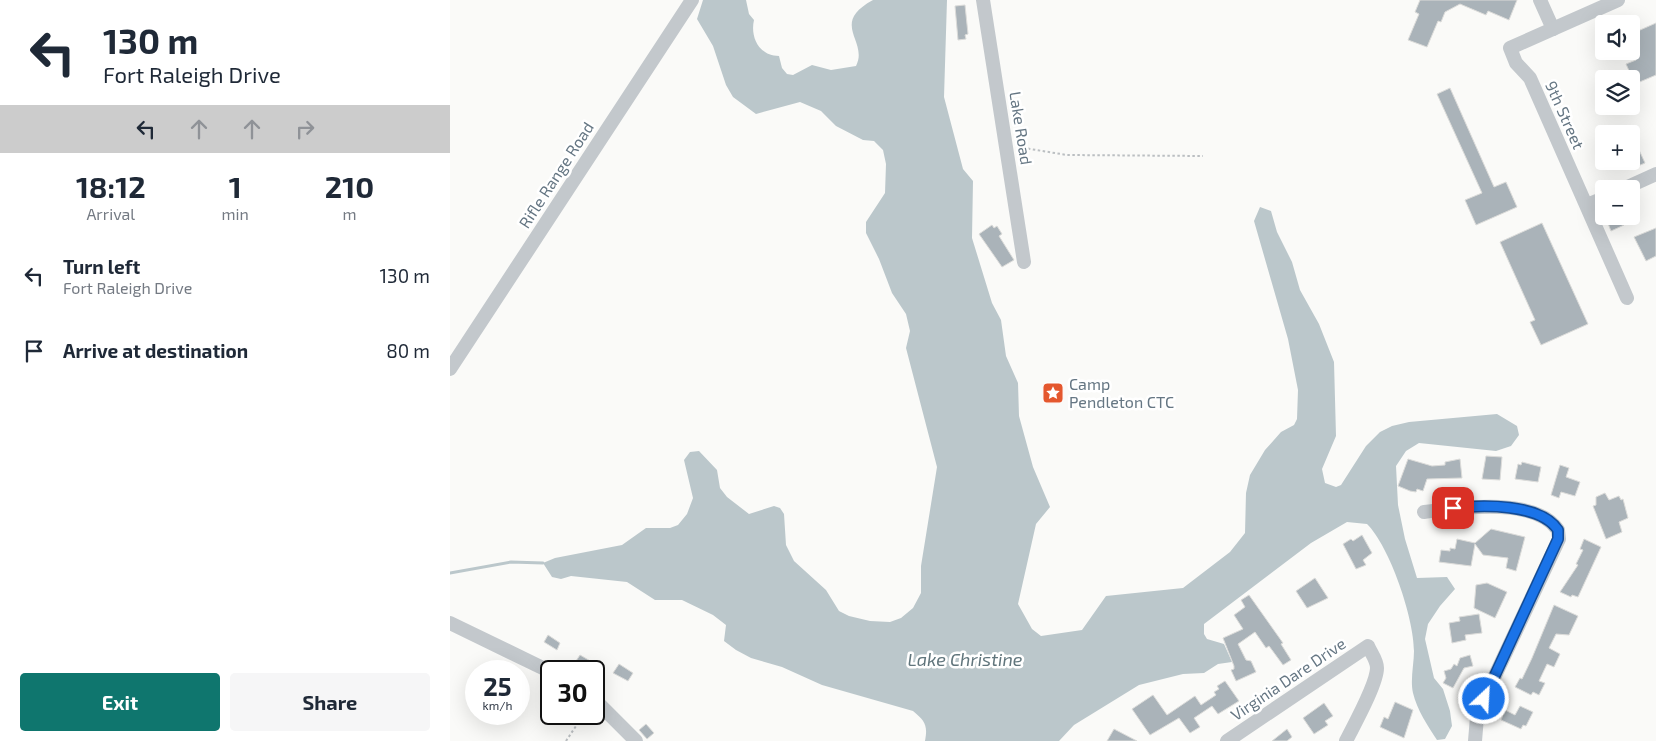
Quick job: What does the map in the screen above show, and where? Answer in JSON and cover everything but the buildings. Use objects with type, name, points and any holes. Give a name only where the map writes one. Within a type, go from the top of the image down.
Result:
[{"type":"street","name":"Rifle Range Road","points":[[450,369],[692,0]]},
{"type":"street","name":"Lake Road","points":[[983,0],[1024,262]]},
{"type":"street","points":[[1540,0],[1553,29],[1618,0]]},
{"type":"street","name":"9th Street","points":[[1553,29],[1510,48],[1516,63],[1530,78],[1627,298]]},
{"type":"street","points":[[1640,182],[1656,174]]},
{"type":"street","points":[[1587,205],[1595,202]]},
{"type":"street","points":[[1424,512],[1468,507],[1509,508],[1546,518],[1558,530],[1558,539],[1484,699],[1477,717],[1475,741]]},
{"type":"street","points":[[450,623],[540,667]]},
{"type":"street","name":"Virginia Dare Drive","points":[[1227,741],[1368,646],[1376,662],[1377,670],[1374,681],[1346,741]]},
{"type":"street","points":[[605,710],[636,741]]},
{"type":"path","points":[[1006,146],[1067,155],[1203,156]]},
{"type":"path","points":[[566,741],[577,725]]},
{"type":"water","name":"Lake Christine","points":[[703,0],[746,0],[749,14],[754,20],[753,33],[761,49],[766,53],[779,56],[782,68],[787,74],[793,75],[812,65],[831,70],[856,66],[859,57],[852,25],[854,17],[860,9],[873,0],[947,0],[944,97],[963,169],[973,181],[972,238],[992,303],[1001,320],[1006,356],[1018,383],[1019,416],[1033,467],[1050,507],[1036,524],[1018,604],[1032,629],[1041,636],[1082,630],[1106,596],[1183,588],[1230,552],[1245,533],[1246,493],[1250,475],[1265,450],[1281,432],[1294,425],[1297,419],[1298,390],[1288,339],[1254,221],[1260,207],[1271,211],[1277,232],[1292,262],[1300,290],[1319,324],[1334,362],[1336,436],[1322,469],[1325,483],[1336,487],[1341,485],[1366,446],[1380,432],[1392,426],[1409,422],[1497,414],[1517,426],[1519,435],[1511,446],[1496,451],[1419,443],[1406,451],[1396,466],[1398,505],[1405,539],[1417,578],[1447,577],[1455,589],[1428,624],[1425,639],[1434,678],[1443,689],[1450,711],[1452,726],[1445,739],[1437,740],[1417,706],[1412,683],[1414,651],[1410,620],[1392,566],[1376,535],[1367,524],[1347,522],[1311,543],[1204,624],[1204,634],[1207,639],[1224,644],[1232,662],[1218,664],[1204,673],[1183,674],[1139,685],[1074,725],[1059,741],[925,741],[925,724],[913,711],[822,685],[782,667],[751,658],[724,641],[726,625],[713,615],[682,600],[655,600],[627,582],[571,576],[561,579],[552,577],[543,563],[555,558],[622,545],[646,528],[670,528],[678,525],[687,514],[693,498],[684,460],[690,452],[699,451],[717,470],[720,488],[727,497],[749,514],[774,506],[780,508],[784,514],[786,545],[794,561],[826,590],[839,611],[849,616],[870,621],[890,622],[901,618],[913,608],[921,593],[921,566],[937,467],[906,348],[910,331],[906,314],[892,293],[879,259],[866,233],[866,222],[885,193],[886,164],[883,150],[874,141],[863,140],[836,126],[821,111],[800,102],[756,114],[733,97],[726,85],[713,46],[697,19]]},
{"type":"waterway","points":[[450,573],[511,562],[543,563]]},
{"type":"place","name":"Camp Pendleton CTC","points":[[1053,393]]},
{"type":"route","points":[[1453,508],[1488,506],[1509,508],[1546,518],[1558,530],[1558,539],[1484,699]]}]
